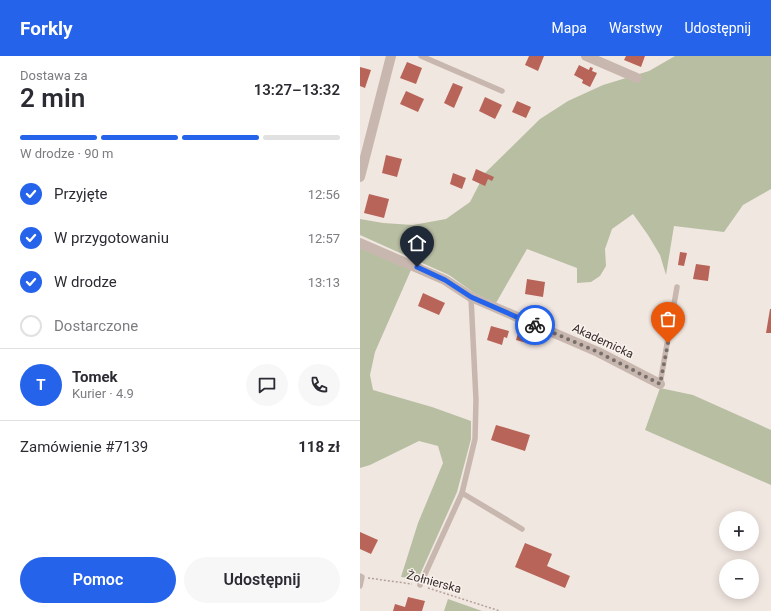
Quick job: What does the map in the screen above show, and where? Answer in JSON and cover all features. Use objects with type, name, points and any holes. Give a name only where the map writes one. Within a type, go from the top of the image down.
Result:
[{"type":"street","points":[[360,177],[391,56]]},
{"type":"street","points":[[586,56],[637,78]]},
{"type":"street","name":"Akademicka","points":[[360,243],[445,280],[471,297],[598,352],[660,384]]},
{"type":"lane","points":[[421,56],[502,91]]},
{"type":"lane","points":[[660,384],[677,287]]},
{"type":"lane","points":[[420,585],[462,493],[475,439],[476,400],[471,297]]},
{"type":"lane","points":[[462,493],[522,529]]},
{"type":"lane","points":[[360,586],[361,576]]},
{"type":"path","name":"Żołnierska","points":[[361,576],[420,585],[500,611]]},
{"type":"green space","points":[[675,56],[771,56],[771,189],[743,205],[724,232],[674,226],[666,275],[660,255],[633,214],[612,229],[605,249],[606,266],[600,276],[591,282],[577,283],[577,268],[527,249],[496,303],[474,293],[449,275],[360,235],[360,219],[383,223],[413,225],[446,219],[470,202],[485,173],[540,119],[568,101],[603,85],[649,71]]},
{"type":"green space","points":[[360,248],[411,270],[375,352],[370,375],[373,390],[432,407],[471,421],[471,439],[457,492],[418,579],[401,577],[418,523],[443,463],[438,446],[419,441],[370,465],[360,468]]},
{"type":"green space","points":[[660,388],[693,395],[771,430],[771,485],[645,430]]},
{"type":"green space","points":[[448,599],[482,611],[444,611]]},
{"type":"building","points":[[529,56],[544,56],[538,71],[525,65]]},
{"type":"building","points":[[626,56],[645,56],[641,67],[624,60]]},
{"type":"building","points":[[407,62],[422,68],[416,84],[400,78]]},
{"type":"building","points":[[579,65],[589,70],[590,67],[593,68],[592,71],[597,73],[590,87],[582,83],[583,80],[574,75]]},
{"type":"building","points":[[360,67],[371,70],[365,88],[360,86]]},
{"type":"building","points":[[453,83],[463,87],[454,108],[444,103]]},
{"type":"building","points":[[406,91],[424,99],[418,112],[400,104]]},
{"type":"building","points":[[485,97],[502,105],[495,119],[479,111]]},
{"type":"building","points":[[517,101],[531,107],[526,118],[512,112]]},
{"type":"building","points":[[386,155],[402,159],[397,177],[382,173]]},
{"type":"building","points":[[476,169],[494,177],[492,181],[488,179],[485,186],[472,180]]},
{"type":"building","points":[[453,173],[466,178],[462,189],[450,184]]},
{"type":"building","points":[[369,194],[389,199],[384,218],[364,213]]},
{"type":"building","points":[[680,252],[687,253],[684,266],[678,265]]},
{"type":"building","points":[[696,264],[710,266],[708,281],[693,279]]},
{"type":"building","points":[[527,279],[545,282],[543,297],[525,294]]},
{"type":"building","points":[[423,293],[445,303],[439,315],[418,306]]},
{"type":"building","points":[[770,309],[771,333],[766,333]]},
{"type":"building","points":[[491,326],[509,331],[507,338],[504,337],[502,345],[487,340]]},
{"type":"building","points":[[518,333],[529,336],[527,343],[516,340]]},
{"type":"building","points":[[496,425],[530,435],[525,451],[491,440]]},
{"type":"building","points":[[360,532],[378,540],[371,554],[360,549]]},
{"type":"building","points":[[525,543],[552,554],[547,566],[570,576],[565,588],[515,567]]},
{"type":"building","points":[[408,597],[425,601],[422,611],[393,611],[395,604],[405,607]]},
{"type":"way so far","points":[[535,325],[598,352],[660,384],[668,343]]},
{"type":"route","points":[[417,267],[445,280],[471,297],[535,325]]}]
